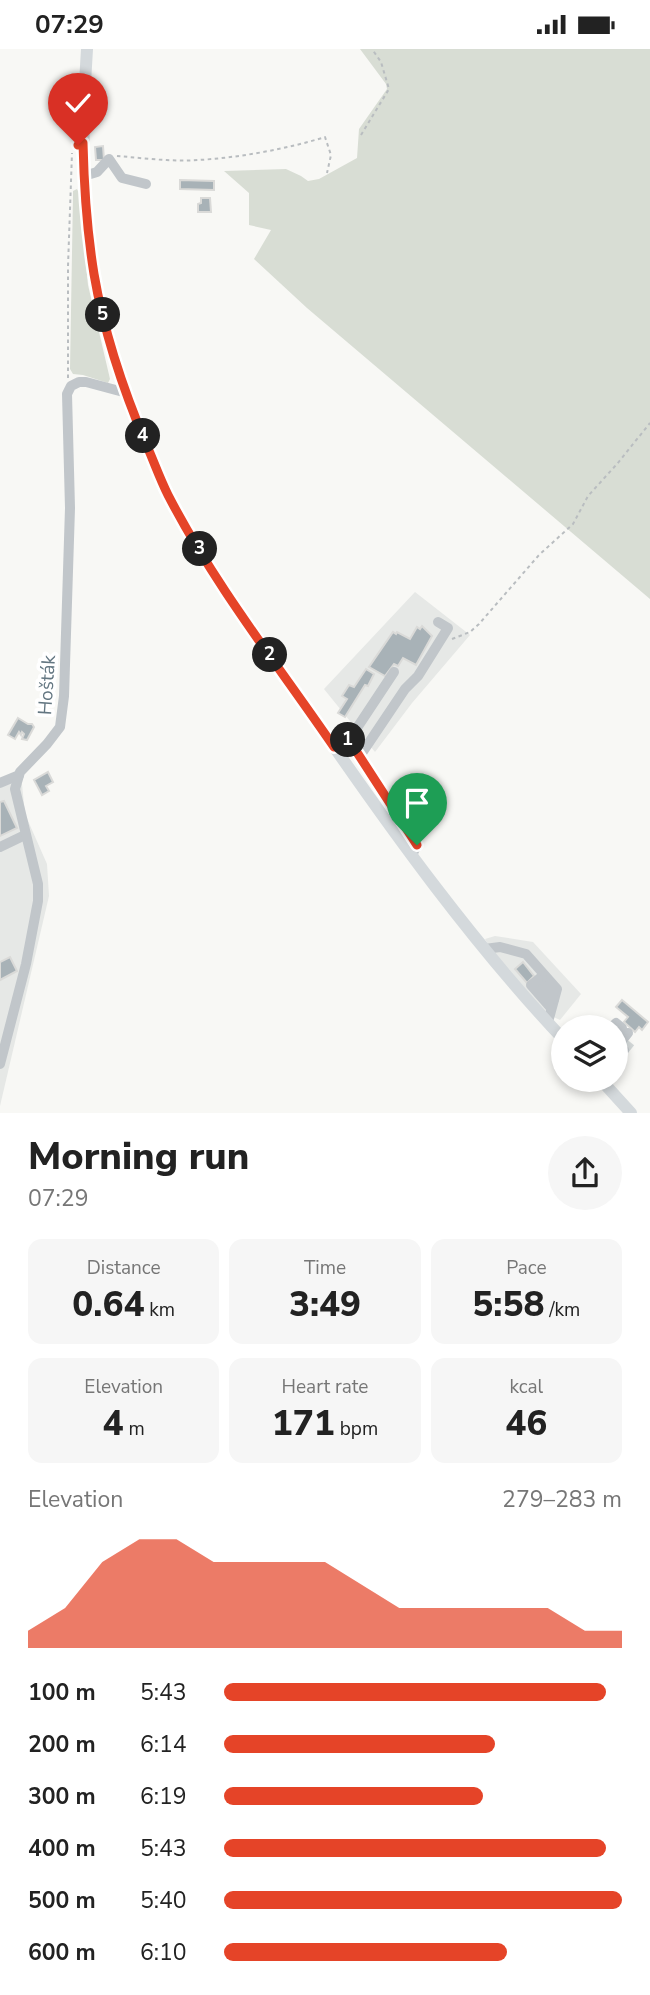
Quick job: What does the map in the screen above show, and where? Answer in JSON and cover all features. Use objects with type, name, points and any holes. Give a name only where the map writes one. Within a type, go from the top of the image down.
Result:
[{"type":"main road","points":[[87,49],[84,176],[94,276],[112,348],[164,486],[185,526],[230,598],[334,747],[412,855],[485,949],[551,1026]]},
{"type":"main road","points":[[612,1092],[631,1113]]},
{"type":"lane","points":[[84,176],[97,172],[109,159],[122,179],[146,184]]},
{"type":"lane","points":[[71,386],[86,382],[127,393]]},
{"type":"lane","name":"Hošták","points":[[19,775],[60,727],[70,567],[70,456],[66,400],[71,386]]},
{"type":"lane","points":[[360,756],[405,689],[418,676],[448,628],[438,622]]},
{"type":"lane","points":[[334,747],[349,740],[394,672]]},
{"type":"lane","points":[[349,740],[417,845],[412,855]]},
{"type":"lane","points":[[0,783],[19,775]]},
{"type":"lane","points":[[0,1064],[26,964],[37,901],[38,884],[15,789],[19,775]]},
{"type":"lane","points":[[0,847],[25,835]]},
{"type":"lane","points":[[485,949],[500,947],[526,954],[541,977],[557,989],[548,1023]]},
{"type":"lane","points":[[541,977],[531,985],[553,1003]]},
{"type":"path","points":[[361,135],[389,89],[381,62],[372,49]]},
{"type":"path","points":[[109,159],[115,155],[198,160],[279,149],[325,137],[331,155],[327,173]]},
{"type":"path","points":[[71,386],[67,370],[70,170],[74,147],[83,143]]},
{"type":"path","points":[[438,644],[470,632],[479,624],[539,555],[572,524],[588,496],[650,423]]},
{"type":"shaded area","points":[[360,49],[650,49],[650,599],[307,308],[254,259],[271,230],[249,225],[249,193],[224,171],[286,169],[308,181],[319,179],[357,158],[359,129],[387,89]]},
{"type":"shaded area","points":[[77,189],[88,285],[110,379],[108,383],[73,374],[70,369],[73,191]]},
{"type":"shaded area","points":[[415,592],[470,635],[412,703],[375,752],[324,689]]},
{"type":"shaded area","points":[[7,776],[22,784],[25,814],[47,864],[49,896],[0,1106],[0,780]]},
{"type":"shaded area","points":[[495,936],[533,942],[581,994],[564,1015],[551,1016],[541,1011],[495,957],[485,939]]},
{"type":"building","points":[[103,146],[104,160],[96,160],[95,147]]},
{"type":"building","points":[[180,180],[214,181],[214,190],[180,189]]},
{"type":"building","points":[[201,198],[210,198],[211,212],[198,212]]},
{"type":"building","points":[[422,626],[432,636],[416,665],[403,658],[398,666],[394,664],[385,676],[369,667],[393,632],[410,639],[417,627],[420,629]]},
{"type":"building","points":[[366,669],[374,674],[345,717],[338,713],[347,699],[342,696],[349,685],[354,687]]},
{"type":"building","points":[[18,718],[34,727],[27,740],[22,739],[22,732],[21,735],[19,732],[15,739],[8,735]]},
{"type":"building","points":[[48,772],[53,782],[46,786],[49,791],[42,795],[34,780]]},
{"type":"building","points":[[4,801],[17,828],[0,836],[0,802]]},
{"type":"building","points":[[10,957],[17,971],[0,980],[0,962]]},
{"type":"building","points":[[523,962],[534,976],[527,983],[515,969]]},
{"type":"building","points":[[622,1000],[648,1022],[642,1030],[639,1027],[635,1032],[628,1026],[628,1015],[616,1007]]},
{"type":"tunnel","points":[[628,1045],[632,1040]]},
{"type":"route","points":[[78,145],[83,143],[88,235],[103,313],[138,425],[164,486],[230,598],[334,747],[349,740],[417,845]]}]
